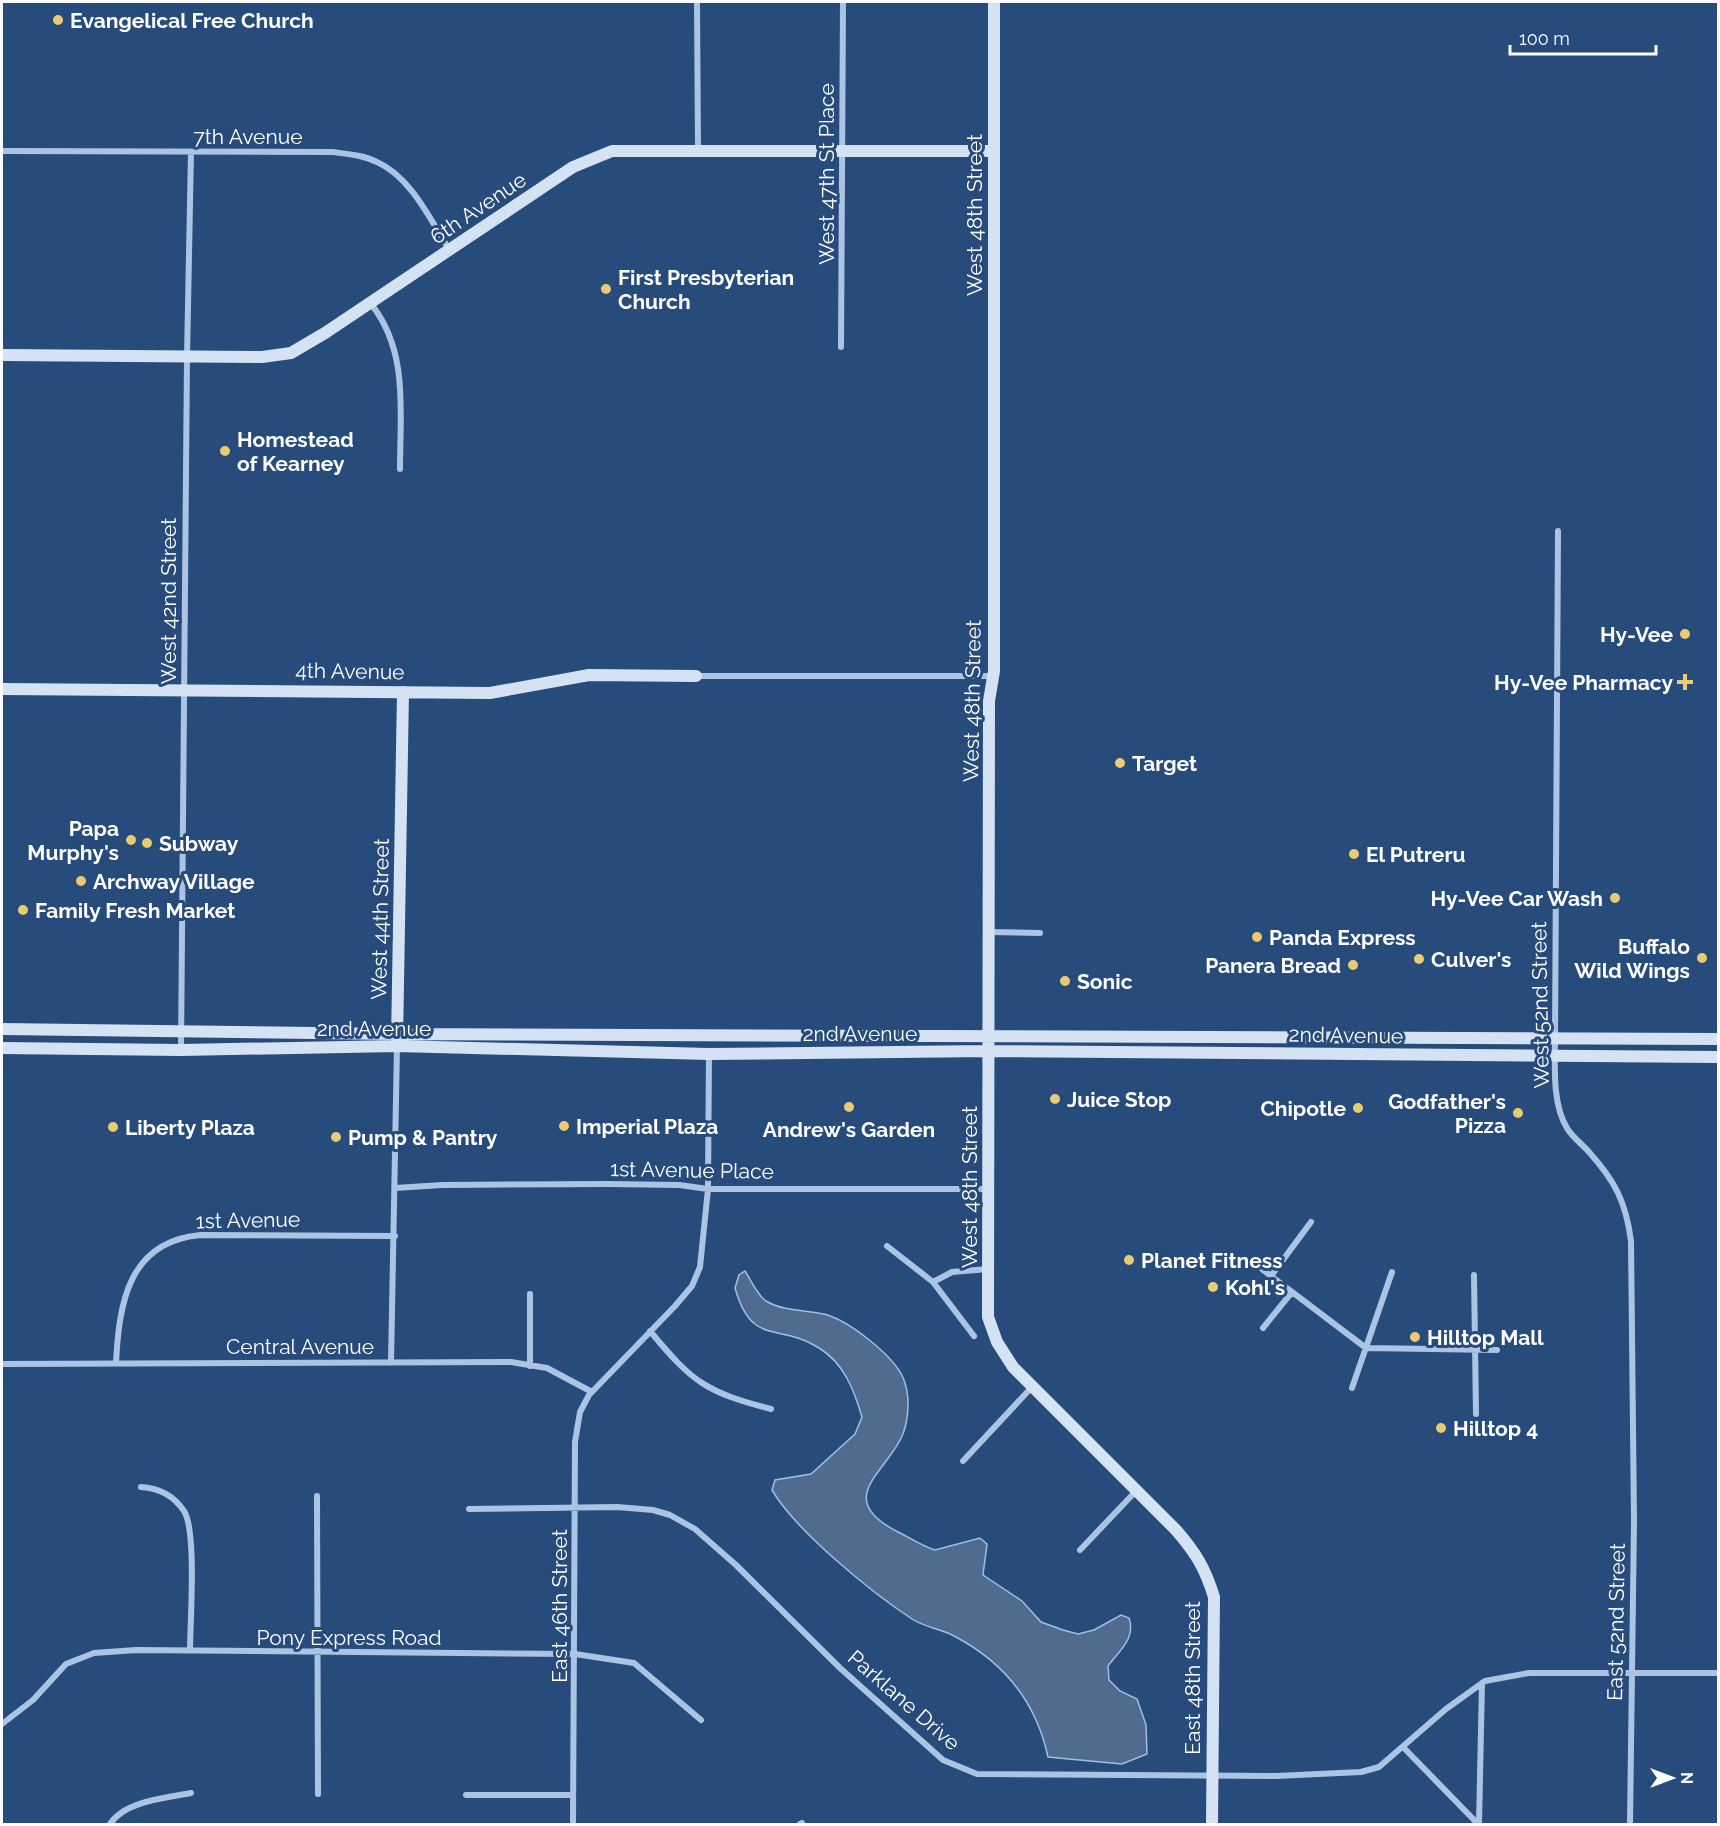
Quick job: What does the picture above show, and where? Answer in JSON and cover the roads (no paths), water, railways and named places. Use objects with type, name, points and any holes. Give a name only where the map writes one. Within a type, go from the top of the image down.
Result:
[{"type":"street","points":[[697,2],[698,151]]},
{"type":"street","name":"West 47th St Place","points":[[841,347],[843,2]]},
{"type":"street","name":"West 48th Street","points":[[994,2],[994,676],[989,701],[988,1317],[996,1342],[1032,1387]]},
{"type":"street","name":"7th Avenue","points":[[2,151],[332,152],[379,162],[402,180],[450,250]]},
{"type":"street","name":"6th Avenue","points":[[2,355],[262,357],[291,353],[370,304],[573,167],[593,157],[612,152],[994,151]]},
{"type":"street","name":"West 42nd Street","points":[[182,1050],[187,357],[191,152]]},
{"type":"street","points":[[370,304],[383,319],[394,347],[400,375],[400,469]]},
{"type":"street","name":"West 52nd Street","points":[[1558,531],[1555,1038],[1558,1110],[1567,1129],[1603,1168],[1620,1194],[1628,1213],[1631,1241],[1633,1420]]},
{"type":"street","name":"4th Avenue","points":[[2,689],[490,693],[589,675],[696,676]]},
{"type":"street","points":[[696,676],[994,676]]},
{"type":"street","name":"West 44th Street","points":[[391,1363],[403,692]]},
{"type":"street","points":[[989,932],[1041,933]]},
{"type":"street","name":"2nd Avenue","points":[[2,1029],[182,1032],[710,1054],[988,1051],[1719,1058]]},
{"type":"street","name":"2nd Avenue","points":[[2,1048],[182,1050],[397,1040],[988,1036],[1719,1039]]},
{"type":"street","name":"East 46th Street","points":[[573,1824],[575,1442],[580,1412],[592,1392],[692,1286],[700,1267],[708,1189],[710,1054]]},
{"type":"street","name":"1st Avenue Place","points":[[395,1188],[442,1185],[598,1184],[679,1185],[708,1189],[988,1189]]},
{"type":"street","points":[[1271,1276],[1311,1222]]},
{"type":"street","name":"1st Avenue","points":[[116,1363],[120,1312],[127,1290],[145,1260],[172,1242],[201,1235],[395,1236]]},
{"type":"street","points":[[887,1246],[933,1282],[974,1336]]},
{"type":"street","points":[[1254,1263],[1366,1348],[1497,1350]]},
{"type":"street","points":[[933,1282],[952,1272],[988,1269]]},
{"type":"street","points":[[1352,1388],[1392,1272]]},
{"type":"street","points":[[1474,1275],[1476,1414]]},
{"type":"street","points":[[1263,1328],[1292,1292]]},
{"type":"street","points":[[530,1294],[530,1366]]},
{"type":"street","points":[[650,1331],[678,1364],[700,1384],[728,1398],[771,1409]]},
{"type":"street","name":"Central Avenue","points":[[2,1364],[511,1362],[561,1374],[592,1392]]},
{"type":"street","points":[[963,1461],[1032,1387]]},
{"type":"street","name":"East 48th Street","points":[[1032,1387],[1198,1555],[1214,1597],[1212,1824]]},
{"type":"street","name":"East 52nd Street","points":[[1630,1824],[1633,1420]]},
{"type":"street","points":[[141,1487],[155,1488],[172,1498],[186,1513],[191,1546],[190,1652]]},
{"type":"street","points":[[1080,1550],[1136,1491]]},
{"type":"street","points":[[317,1496],[318,1794]]},
{"type":"street","name":"Parklane Drive","points":[[470,1509],[575,1507],[653,1510],[695,1529],[736,1565],[847,1674],[943,1760],[977,1774],[1211,1776],[1361,1772],[1379,1767],[1446,1709],[1482,1683],[1529,1673],[1719,1673]]},
{"type":"street","name":"Pony Express Road","points":[[2,1724],[33,1700],[66,1664],[94,1653],[136,1650],[575,1654],[634,1663],[701,1720]]},
{"type":"street","points":[[1479,1824],[1482,1683]]},
{"type":"street","points":[[1403,1747],[1479,1824]]},
{"type":"street","points":[[110,1824],[117,1814],[153,1800],[191,1793]]},
{"type":"street","points":[[466,1795],[573,1794]]},
{"type":"water","points":[[745,1271],[766,1301],[787,1308],[824,1314],[857,1331],[891,1360],[904,1380],[908,1414],[903,1434],[877,1473],[866,1496],[869,1508],[879,1520],[935,1550],[980,1538],[987,1544],[983,1575],[1022,1601],[1041,1622],[1078,1634],[1094,1630],[1121,1615],[1129,1618],[1131,1625],[1129,1638],[1108,1666],[1109,1680],[1120,1691],[1137,1699],[1146,1725],[1147,1754],[1122,1764],[1048,1757],[1043,1737],[1026,1701],[1003,1671],[972,1646],[917,1622],[876,1593],[816,1542],[783,1506],[772,1490],[775,1480],[811,1474],[855,1434],[862,1417],[847,1378],[828,1354],[805,1340],[768,1331],[750,1319],[742,1307],[735,1288],[739,1275]]},
{"type":"place","name":"Evangelical Free Church","points":[[58,20]]},
{"type":"place","name":"First Presbyterian Church","points":[[606,289]]},
{"type":"place","name":"Homestead of Kearney","points":[[225,451]]},
{"type":"place","name":"Hy-Vee","points":[[1685,634]]},
{"type":"place","name":"Hy-Vee Pharmacy","points":[[1685,682]]},
{"type":"place","name":"Target","points":[[1120,763]]},
{"type":"place","name":"Papa Murphy's","points":[[131,840]]},
{"type":"place","name":"Subway","points":[[147,843]]},
{"type":"place","name":"El Putreru","points":[[1354,854]]},
{"type":"place","name":"Archway Village","points":[[81,881]]},
{"type":"place","name":"Hy-Vee Car Wash","points":[[1615,898]]},
{"type":"place","name":"Family Fresh Market","points":[[23,910]]},
{"type":"place","name":"Panda Express","points":[[1257,937]]},
{"type":"place","name":"Buffalo Wild Wings","points":[[1702,958]]},
{"type":"place","name":"Culver's","points":[[1419,959]]},
{"type":"place","name":"Panera Bread","points":[[1353,965]]},
{"type":"place","name":"Sonic","points":[[1065,981]]},
{"type":"place","name":"Juice Stop","points":[[1055,1099]]},
{"type":"place","name":"Andrew's Garden","points":[[849,1107]]},
{"type":"place","name":"Chipotle","points":[[1358,1108]]},
{"type":"place","name":"Godfather's Pizza","points":[[1518,1113]]},
{"type":"place","name":"Imperial Plaza","points":[[564,1126]]},
{"type":"place","name":"Liberty Plaza","points":[[113,1127]]},
{"type":"place","name":"Pump & Pantry","points":[[336,1137]]},
{"type":"place","name":"Planet Fitness","points":[[1129,1260]]},
{"type":"place","name":"Kohl's","points":[[1213,1287]]},
{"type":"place","name":"Hilltop Mall","points":[[1415,1337]]},
{"type":"place","name":"Hilltop 4","points":[[1441,1428]]}]
